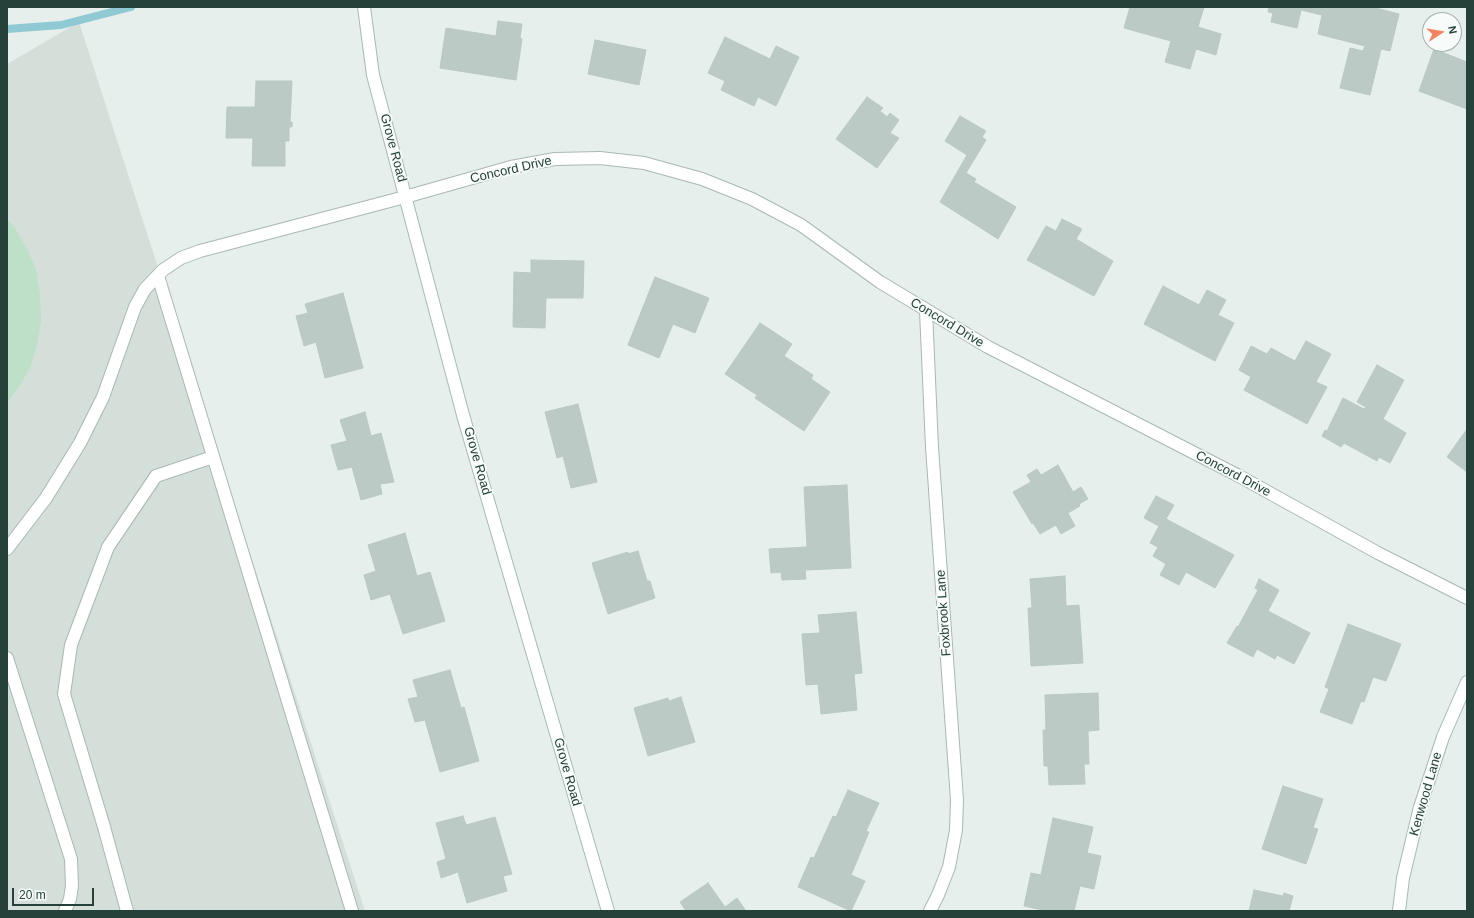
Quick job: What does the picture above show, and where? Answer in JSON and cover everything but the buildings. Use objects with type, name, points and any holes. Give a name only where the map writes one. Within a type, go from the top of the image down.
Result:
[{"type":"street","name":"Grove Road","points":[[364,7],[373,75],[463,415],[608,911]]},
{"type":"street","name":"Concord Drive","points":[[7,549],[46,498],[80,443],[103,397],[135,307],[145,289],[163,270],[180,258],[200,251],[405,197],[511,167],[555,159],[600,158],[644,163],[702,179],[752,199],[801,225],[880,282],[926,312],[988,347],[1239,476],[1378,553],[1467,598]]},
{"type":"street","points":[[158,276],[352,911]]},
{"type":"street","name":"Foxbrook Lane","points":[[926,312],[932,447],[957,800],[956,830],[948,867],[938,895],[930,911]]},
{"type":"street","points":[[127,911],[64,694],[72,645],[108,547],[156,476],[213,456]]},
{"type":"street","points":[[7,658],[71,859],[72,886],[70,899],[65,911]]},
{"type":"street","name":"Kenwood Lane","points":[[1399,911],[1403,878],[1420,807],[1443,737],[1467,682]]},
{"type":"shaded area","points":[[79,22],[365,911],[7,911],[7,64]]},
{"type":"green space","points":[[7,219],[15,228],[36,269],[40,294],[41,321],[37,345],[31,366],[7,403]]},
{"type":"waterway","points":[[7,29],[61,25],[131,7]]}]
